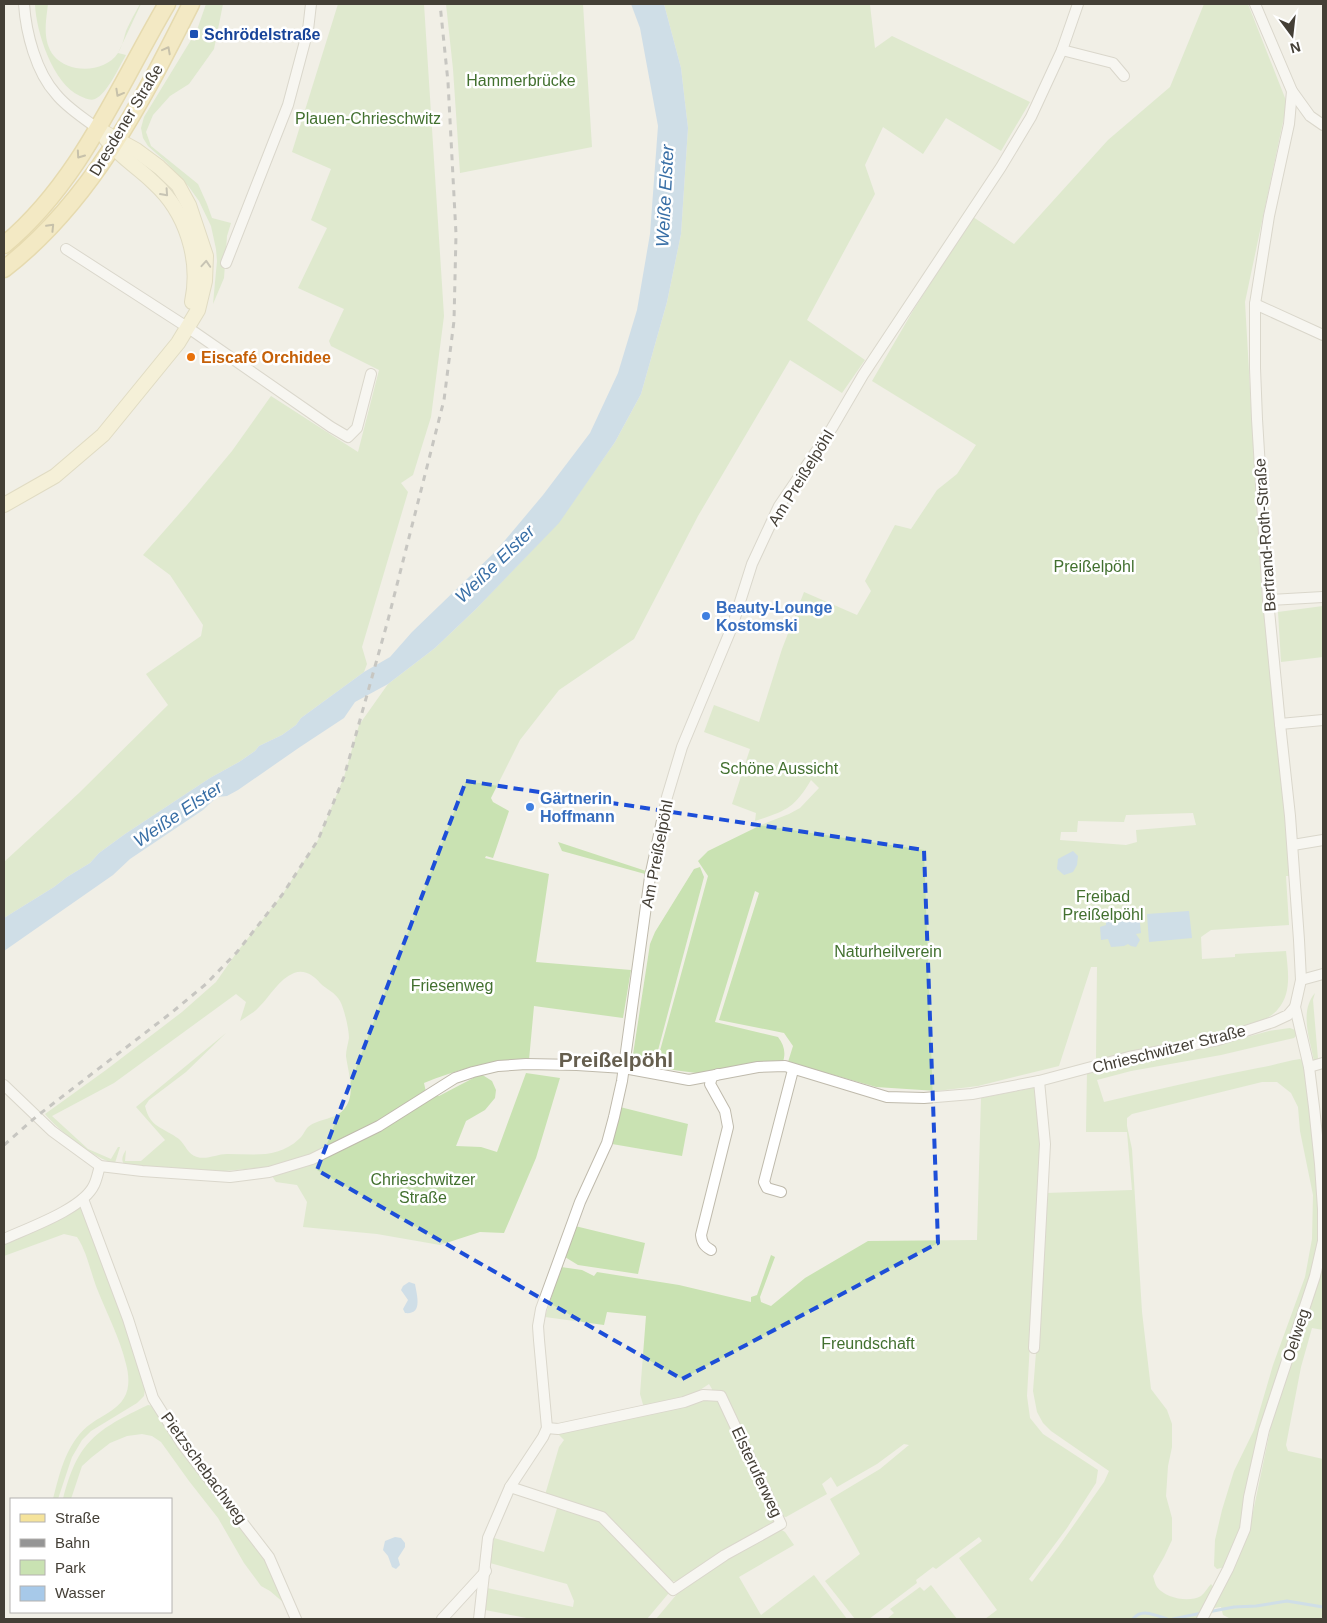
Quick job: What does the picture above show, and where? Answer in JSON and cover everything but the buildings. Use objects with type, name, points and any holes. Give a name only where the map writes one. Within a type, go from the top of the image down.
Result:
[{"type":"main road","points":[[4,245],[36,214],[62,182],[98,129],[167,4]]},
{"type":"main road","name":"Dresdener Straße","points":[[4,269],[39,239],[91,179],[116,143],[136,109],[191,4]]},
{"type":"main road","points":[[4,506],[55,476],[103,435],[178,343],[198,310],[205,281],[206,256],[189,205],[178,185],[141,153],[116,143],[98,129]]},
{"type":"street","points":[[24,4],[25,21],[34,55],[49,85],[63,102],[98,129]]},
{"type":"street","points":[[226,263],[288,105],[308,30],[311,4]]},
{"type":"street","name":"Am Preißelpöhl","points":[[624,1068],[650,877],[667,797],[682,748],[732,627],[752,564],[779,506],[832,428],[863,375],[1001,167],[1031,117],[1062,50],[1078,4]]},
{"type":"street","points":[[1255,4],[1292,91],[1310,116],[1323,125]]},
{"type":"street","points":[[1062,50],[1114,63],[1124,76]]},
{"type":"street","name":"Bertrand-Roth-Straße","points":[[1292,91],[1289,124],[1269,216],[1255,304],[1257,419],[1268,600],[1293,845],[1301,980]]},
{"type":"street","points":[[66,249],[187,327],[348,437],[357,428],[371,374]]},
{"type":"street","points":[[1255,304],[1323,335]]},
{"type":"street","points":[[1268,600],[1323,597]]},
{"type":"street","points":[[1280,724],[1323,720]]},
{"type":"street","points":[[1293,845],[1323,840]]},
{"type":"street","points":[[1301,980],[1323,974]]},
{"type":"street","name":"Oelweg","points":[[1204,1615],[1228,1569],[1245,1529],[1249,1497],[1264,1430],[1315,1276],[1323,1241],[1320,1164],[1309,1067],[1295,1007],[1301,980]]},
{"type":"street","name":"Chrieschwitzer Straße","points":[[4,1085],[52,1131],[100,1166],[230,1177],[269,1172],[312,1159],[379,1126],[455,1078],[498,1066],[526,1064],[624,1068],[689,1080],[758,1067],[785,1066],[887,1097],[924,1098],[972,1094],[1039,1082],[1129,1058],[1218,1040],[1273,1022],[1288,1015],[1295,1007]]},
{"type":"street","points":[[1309,1067],[1323,1063]]},
{"type":"street","points":[[479,1619],[486,1571],[488,1538],[510,1487],[543,1438],[547,1428],[538,1326],[541,1309],[580,1202],[607,1143],[624,1068]]},
{"type":"street","points":[[781,1192],[767,1188],[764,1182],[794,1070]]},
{"type":"street","points":[[711,1250],[704,1246],[701,1235],[728,1127],[726,1111],[710,1084],[712,1077],[721,1073]]},
{"type":"street","points":[[1034,1348],[1044,1144],[1039,1082]]},
{"type":"street","points":[[4,1239],[67,1210],[83,1199],[94,1186],[100,1166]]},
{"type":"street","name":"Pietzschebachweg","points":[[83,1199],[131,1327],[153,1398],[182,1444],[269,1557],[296,1619]]},
{"type":"street","name":"Elsteruferweg","points":[[510,1487],[602,1516],[673,1590],[725,1555],[781,1524],[722,1396],[703,1395],[684,1402],[607,1419],[558,1429],[547,1428]]},
{"type":"street","points":[[442,1619],[486,1571]]},
{"type":"highlighted area","points":[[466,781],[924,850],[938,1243],[682,1379],[317,1170]]},
{"type":"green space","points":[[35,4],[48,4],[46,37],[48,44],[54,56],[68,66],[87,69],[105,64],[118,53],[126,55],[104,92],[95,99],[84,98],[70,90],[54,69],[39,29]]},
{"type":"green space","points":[[141,4],[122,44],[126,31]]},
{"type":"green space","points":[[206,4],[223,4],[214,49],[189,84],[170,96],[153,115],[146,132],[151,146],[198,184],[212,218],[231,223],[227,236],[224,278],[213,304],[217,261],[211,226],[199,201],[189,187],[148,146],[143,138],[141,128],[144,117],[191,40],[195,41],[200,34],[197,30]]},
{"type":"green space","name":"Plauen-Chrieschwitz","points":[[338,4],[424,4],[444,316],[431,417],[413,475],[401,483],[408,492],[362,647],[367,664],[364,672],[301,718],[296,725],[282,735],[259,746],[239,762],[210,778],[125,834],[99,853],[90,863],[4,918],[4,862],[79,793],[168,705],[146,674],[201,636],[203,625],[170,575],[143,555],[232,451],[271,396],[358,452],[379,370],[331,346],[329,341],[344,309],[298,288],[327,228],[311,220],[331,169],[292,152]]},
{"type":"green space","name":"Hammerbrücke","points":[[446,4],[583,4],[592,147],[460,173],[453,69]]},
{"type":"green space","name":"Friesenweg","points":[[664,4],[868,4],[870,5],[875,48],[892,36],[1030,102],[1001,151],[946,118],[923,154],[883,127],[865,165],[875,194],[807,320],[865,360],[842,393],[790,360],[698,516],[634,639],[559,690],[520,740],[491,798],[493,802],[509,811],[493,858],[486,856],[485,858],[549,874],[536,962],[631,970],[623,1018],[534,1006],[529,1060],[476,1066],[424,1083],[426,1092],[439,1096],[481,1074],[492,1081],[496,1090],[495,1098],[485,1110],[466,1121],[456,1146],[481,1147],[497,1152],[526,1073],[560,1078],[536,1158],[504,1233],[480,1232],[440,1245],[377,1234],[303,1227],[307,1202],[297,1185],[276,1182],[266,1167],[215,1172],[125,1165],[123,1163],[122,1158],[126,1150],[125,1161],[141,1161],[165,1140],[136,1107],[226,1033],[186,1072],[149,1100],[145,1106],[150,1119],[179,1139],[194,1156],[204,1158],[223,1154],[256,1155],[274,1153],[291,1145],[312,1124],[337,1115],[345,1108],[351,1090],[346,1056],[349,1034],[345,1013],[336,996],[312,976],[302,972],[294,973],[284,979],[253,1013],[240,1021],[246,1002],[236,994],[114,1083],[52,1116],[88,1149],[111,1159],[118,1147],[120,1147],[115,1163],[107,1161],[87,1150],[68,1136],[45,1114],[182,1012],[216,982],[282,895],[318,840],[344,777],[359,725],[388,684],[435,648],[476,609],[558,523],[615,442],[641,394],[667,302],[681,234],[688,128],[681,68]]},
{"type":"green space","points":[[1204,4],[1248,4],[1287,103],[1245,302],[1262,598],[1291,876],[1286,876],[1289,925],[1211,930],[1201,937],[1202,959],[1235,957],[1235,954],[1286,951],[1288,981],[1282,1003],[1265,1020],[1245,1029],[1193,1043],[1096,1059],[1097,967],[1091,967],[1059,1066],[978,1086],[937,1091],[876,1087],[788,1062],[793,1046],[784,1033],[719,1020],[759,893],[755,891],[715,1022],[778,1037],[784,1049],[783,1062],[704,1074],[658,1068],[658,1058],[708,876],[698,861],[708,851],[800,808],[819,788],[811,780],[805,790],[788,808],[755,821],[756,813],[732,804],[750,749],[704,732],[714,705],[759,722],[782,649],[804,592],[857,615],[871,591],[865,581],[895,525],[911,529],[937,490],[957,474],[976,445],[872,381],[914,309],[973,217],[1014,244],[1108,140],[1170,87]],"holes":[[[1193,813],[1196,825],[1136,830],[1137,842],[1126,845],[1060,840],[1061,832],[1077,832],[1078,821],[1124,822],[1126,815]]]},
{"type":"green space","points":[[1323,606],[1323,657],[1281,662],[1278,612]]},
{"type":"green space","points":[[558,842],[646,871],[645,874],[562,851]]},
{"type":"green space","points":[[700,867],[704,877],[656,1058],[655,1068],[632,1061],[650,944],[655,932],[694,869]]},
{"type":"green space","points":[[1315,993],[1313,1000],[1318,1059],[1323,1058],[1323,1061],[1314,1061],[1308,1035],[1308,1009],[1310,1000]]},
{"type":"green space","name":"Freundschaft","points":[[1290,1028],[1295,1030],[1296,1036],[1294,1038],[1221,1055],[1131,1071],[1097,1080],[1104,1102],[1300,1059],[1303,1061],[1306,1075],[1318,1162],[1319,1247],[1247,1492],[1240,1529],[1225,1567],[1217,1569],[1214,1566],[1215,1540],[1222,1510],[1234,1471],[1254,1430],[1273,1365],[1305,1277],[1312,1239],[1313,1195],[1300,1131],[1298,1107],[1291,1093],[1277,1082],[1262,1082],[1132,1114],[1127,1118],[1132,1149],[1142,1312],[1151,1389],[1167,1410],[1172,1424],[1172,1447],[1168,1466],[1166,1496],[1172,1518],[1172,1540],[1153,1576],[1156,1586],[1161,1591],[1171,1597],[1184,1599],[1201,1596],[1211,1584],[1215,1589],[1197,1619],[985,1619],[997,1610],[959,1558],[982,1541],[979,1537],[936,1569],[933,1567],[916,1580],[917,1583],[869,1619],[855,1619],[825,1581],[860,1554],[830,1499],[880,1469],[909,1445],[904,1444],[877,1464],[837,1487],[831,1477],[822,1484],[827,1494],[786,1517],[780,1516],[726,1396],[711,1392],[712,1389],[709,1384],[685,1400],[644,1408],[640,1394],[646,1316],[607,1312],[604,1325],[545,1317],[561,1267],[582,1270],[594,1276],[597,1272],[679,1285],[751,1302],[751,1297],[757,1295],[771,1255],[775,1257],[760,1297],[761,1302],[771,1306],[805,1278],[868,1241],[977,1240],[981,1098],[1037,1087],[1041,1147],[1027,1396],[1030,1418],[1043,1434],[1098,1470],[1096,1483],[1067,1528],[1029,1579],[1032,1582],[1104,1482],[1109,1471],[1051,1431],[1043,1423],[1037,1412],[1033,1391],[1046,1193],[1132,1190],[1127,1132],[1086,1132],[1087,1071],[1206,1048],[1269,1031]]},
{"type":"green space","points":[[620,1107],[688,1124],[682,1156],[612,1144]]},
{"type":"green space","points":[[81,1207],[132,1344],[145,1389],[144,1396],[137,1403],[91,1431],[82,1440],[72,1457],[58,1498],[53,1498],[66,1457],[76,1438],[92,1423],[118,1406],[126,1394],[128,1377],[117,1335],[77,1237],[64,1234],[4,1256],[4,1245]]},
{"type":"green space","points":[[575,1226],[645,1243],[638,1274],[578,1265],[565,1257]]},
{"type":"green space","points":[[1323,1264],[1323,1330],[1312,1328],[1301,1367],[1286,1445],[1288,1451],[1323,1459],[1323,1619],[1231,1619],[1223,1615],[1221,1607],[1213,1608],[1248,1536],[1271,1426]]},
{"type":"green space","points":[[714,1399],[721,1402],[777,1523],[677,1582],[668,1580],[621,1529],[604,1514],[592,1508],[545,1495],[559,1447],[564,1440],[556,1432]]},
{"type":"green space","points":[[148,1405],[153,1406],[242,1531],[262,1555],[272,1573],[284,1603],[261,1586],[244,1563],[218,1518],[161,1442],[152,1436],[142,1434],[127,1436],[110,1443],[82,1466],[71,1498],[63,1498],[75,1463],[83,1450],[102,1430]]},
{"type":"green space","points":[[558,1505],[596,1517],[668,1588],[668,1594],[647,1619],[532,1619],[485,1610],[487,1588],[573,1607],[574,1601],[567,1584],[490,1563],[494,1538],[544,1552]]},
{"type":"green space","points":[[780,1529],[785,1532],[794,1545],[739,1577],[761,1615],[814,1575],[847,1619],[656,1619],[677,1594],[720,1563]]},
{"type":"green space","points":[[931,1585],[957,1619],[887,1619],[894,1613],[890,1609],[920,1587],[924,1591]]},
{"type":"water","name":"Weiße Elster","points":[[631,4],[664,4],[681,68],[688,128],[681,234],[667,302],[641,394],[615,442],[559,523],[476,609],[435,648],[388,684],[355,702],[344,718],[238,790],[227,796],[217,797],[203,810],[130,859],[113,875],[4,951],[4,918],[90,863],[99,853],[125,834],[210,778],[239,762],[259,746],[282,735],[296,725],[301,718],[364,672],[390,657],[412,632],[496,551],[543,495],[590,433],[618,373],[637,310],[650,234],[658,126],[640,28]]},
{"type":"water","points":[[1073,851],[1078,856],[1077,865],[1073,872],[1064,875],[1057,869],[1058,859]]},
{"type":"water","points":[[1189,911],[1192,938],[1149,942],[1147,914]]},
{"type":"water","points":[[1139,914],[1141,933],[1136,934],[1140,940],[1136,947],[1128,944],[1111,947],[1108,939],[1101,940],[1100,927],[1106,925],[1106,919]]},
{"type":"water","points":[[409,1282],[415,1284],[418,1304],[414,1311],[405,1313],[403,1309],[408,1300],[401,1290]]},
{"type":"water","points":[[395,1537],[401,1538],[405,1543],[405,1547],[398,1558],[400,1565],[396,1569],[392,1567],[388,1556],[383,1550],[385,1541]]},
{"type":"waterway","points":[[1208,1612],[1287,1601],[1323,1607]]},
{"type":"waterway","points":[[1133,1619],[1145,1613],[1167,1619]]},
{"type":"waterway","points":[[1173,1619],[1202,1613]]},
{"type":"railway","points":[[4,1145],[37,1116],[171,1013],[206,984],[237,952],[282,895],[318,840],[344,777],[388,620],[444,400],[454,321],[456,234],[448,82],[440,4]]},
{"type":"place","name":"Schrödelstraße","points":[[194,34]]},
{"type":"place","name":"Eiscafé Orchidee","points":[[191,357]]},
{"type":"place","name":"Beauty-Lounge Kostomski","points":[[706,616]]},
{"type":"place","name":"Gärtnerin Hoffmann","points":[[530,807]]},
{"type":"district","name":"Preißelpöhl","points":[[616,1059]]},
{"type":"park label","name":"Schöne Aussicht","points":[[779,768]]},
{"type":"park label","name":"Freibad Preißelpöhl","points":[[1103,905]]},
{"type":"park label","name":"Naturheilverein","points":[[888,951]]}]
